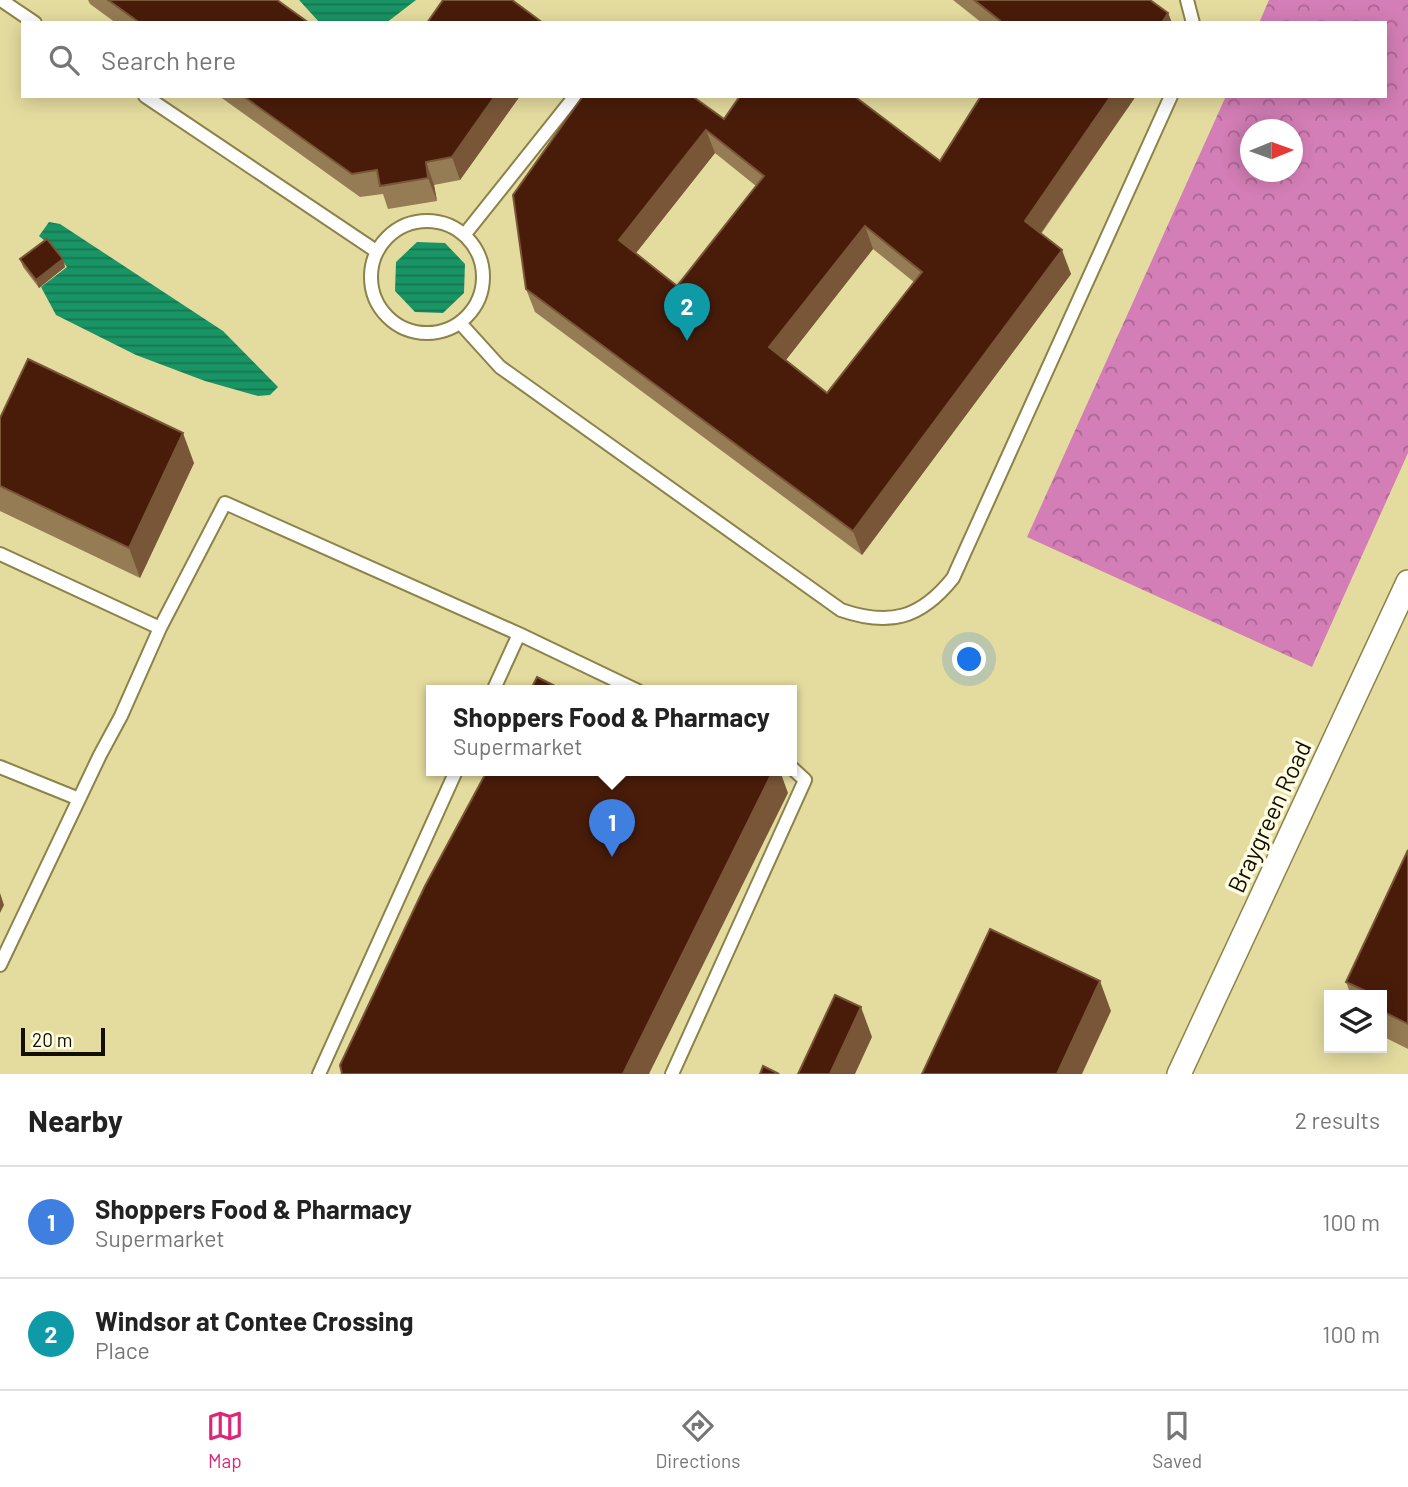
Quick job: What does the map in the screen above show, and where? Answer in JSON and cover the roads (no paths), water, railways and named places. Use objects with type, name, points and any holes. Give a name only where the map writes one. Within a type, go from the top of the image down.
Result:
[{"type":"street","name":"Braygreen Road","points":[[1179,1074],[1408,582]]},
{"type":"lane","points":[[2,0],[33,21]]},
{"type":"lane","points":[[1187,0],[1192,21]]},
{"type":"lane","points":[[148,98],[376,251]]},
{"type":"lane","points":[[465,234],[573,98]]},
{"type":"lane","points":[[461,324],[500,367],[841,610],[861,617],[906,617],[940,594],[953,578],[1170,98]]},
{"type":"lane","points":[[433,220],[465,234],[483,263],[481,297],[461,324],[432,335],[403,329],[380,309],[370,281],[376,251],[400,227],[433,220]]},
{"type":"lane","points":[[0,965],[121,716],[160,628],[225,503],[519,634],[625,685]]},
{"type":"lane","points":[[0,554],[160,628]]},
{"type":"lane","points":[[496,685],[519,634]]},
{"type":"lane","points":[[0,767],[79,799]]},
{"type":"lane","points":[[672,1074],[805,780],[797,773]]},
{"type":"lane","points":[[319,1074],[454,776]]},
{"type":"place","name":"Windsor at Contee Crossing","points":[[687,341]]},
{"type":"place","name":"Shoppers Food & Pharmacy","points":[[612,857]]}]
